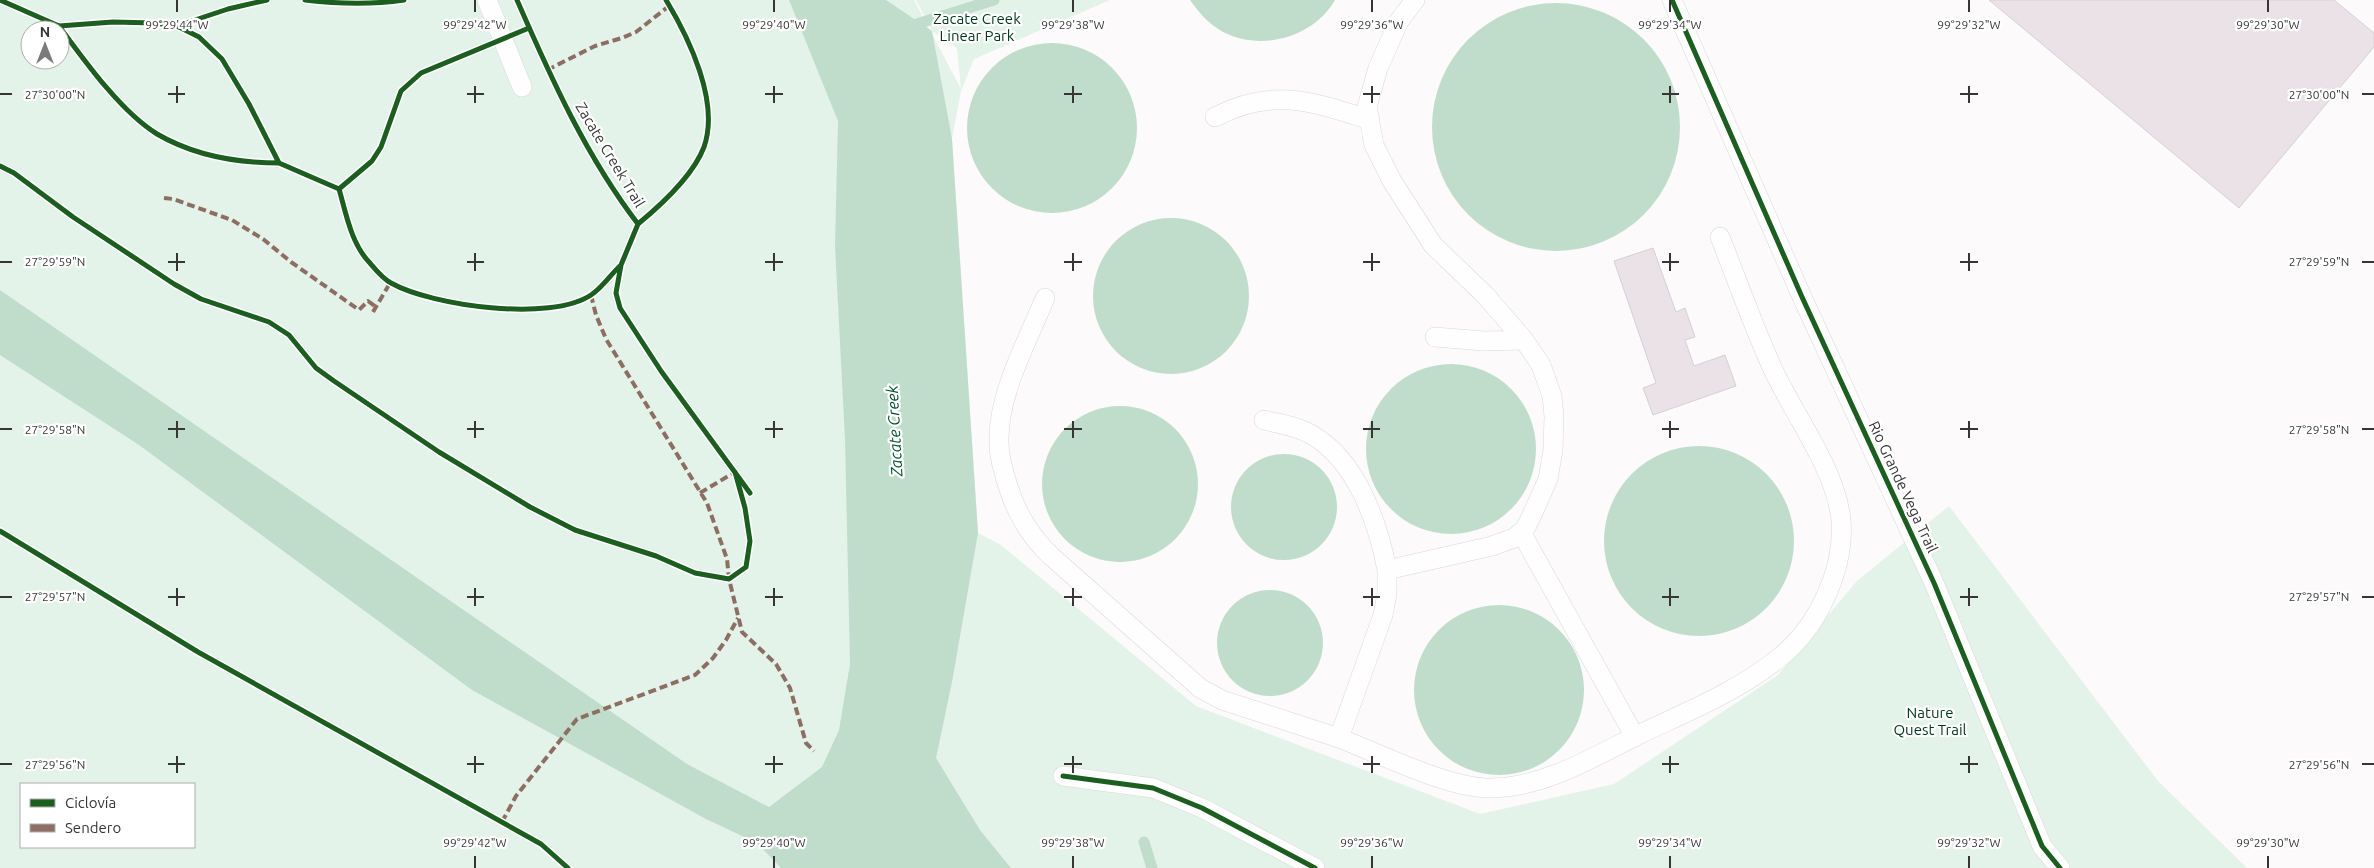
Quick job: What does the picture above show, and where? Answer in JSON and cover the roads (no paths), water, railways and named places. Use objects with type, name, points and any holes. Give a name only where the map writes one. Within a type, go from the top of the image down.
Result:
[{"type":"lane","points":[[487,0],[522,87]]},
{"type":"lane","points":[[1387,570],[1492,546],[1514,538],[1525,529],[1548,479],[1553,450],[1554,416],[1548,382],[1541,365],[1524,340],[1485,295],[1433,245],[1392,181],[1374,145],[1367,107],[1378,68],[1399,21],[1415,0]]},
{"type":"lane","name":"Rio Grande Vega Trail","points":[[1672,0],[1802,297],[1934,583],[2042,846],[2060,868]]},
{"type":"lane","points":[[1215,117],[1236,106],[1264,100],[1295,99],[1370,120]]},
{"type":"lane","points":[[1045,298],[1007,392],[998,437],[1003,470],[1012,497],[1024,524],[1037,542],[1200,688],[1222,700],[1340,738],[1451,782],[1473,788],[1519,786],[1546,778],[1635,737],[1742,684],[1781,657],[1818,611],[1830,589],[1841,545],[1841,520],[1836,494],[1827,471],[1771,366],[1720,237]]},
{"type":"lane","points":[[1435,338],[1484,341],[1524,340]]},
{"type":"lane","points":[[1264,420],[1312,434],[1332,450],[1351,474],[1366,503],[1382,547],[1387,570],[1387,594],[1383,615],[1340,738]]},
{"type":"lane","points":[[1521,532],[1635,737]]},
{"type":"lane","points":[[1062,776],[1153,788],[1202,808],[1315,868]]},
{"type":"water","name":"Zacate Creek","points":[[789,0],[886,0],[932,31],[952,139],[978,533],[952,682],[936,758],[980,830],[1011,868],[781,868],[757,843],[706,819],[472,690],[139,445],[0,355],[0,290],[687,764],[769,807],[822,767],[839,730],[850,664],[845,439],[835,246],[838,121]]},
{"type":"water","points":[[1190,0],[1335,0],[1326,13],[1301,32],[1286,37],[1254,41],[1238,38],[1218,29],[1205,18]]},
{"type":"water","points":[[1556,3],[1580,6],[1603,13],[1625,24],[1644,39],[1659,58],[1670,80],[1677,103],[1680,127],[1677,151],[1670,174],[1659,196],[1644,215],[1625,230],[1603,241],[1580,248],[1556,251],[1532,248],[1509,241],[1487,230],[1468,215],[1453,196],[1442,174],[1435,151],[1432,127],[1435,103],[1442,80],[1453,58],[1468,39],[1487,24],[1509,13],[1532,6]]},
{"type":"water","points":[[1052,43],[1077,47],[1092,53],[1112,68],[1127,88],[1135,111],[1137,128],[1133,153],[1127,168],[1112,188],[1092,203],[1069,211],[1052,213],[1027,209],[1012,203],[992,188],[977,168],[969,145],[967,128],[971,103],[977,88],[992,68],[1012,53],[1035,45]]},
{"type":"water","points":[[1163,218],[1179,218],[1194,221],[1208,227],[1226,241],[1240,259],[1246,273],[1249,296],[1246,319],[1240,333],[1226,351],[1208,365],[1194,371],[1179,374],[1163,374],[1148,371],[1134,365],[1116,351],[1106,339],[1096,319],[1093,304],[1093,288],[1096,273],[1102,259],[1116,241],[1128,231],[1148,221]]},
{"type":"water","points":[[1451,364],[1476,368],[1491,374],[1505,383],[1517,395],[1526,409],[1532,424],[1536,449],[1532,474],[1526,489],[1517,503],[1505,515],[1491,524],[1476,530],[1451,534],[1426,530],[1411,524],[1397,515],[1385,503],[1376,489],[1370,474],[1366,449],[1370,424],[1376,409],[1385,395],[1397,383],[1411,374],[1426,368]]},
{"type":"water","points":[[1112,406],[1128,406],[1143,409],[1157,415],[1180,434],[1189,447],[1195,461],[1198,484],[1197,499],[1189,521],[1170,544],[1157,553],[1143,559],[1128,562],[1112,562],[1097,559],[1083,553],[1060,534],[1051,521],[1045,507],[1042,492],[1042,476],[1045,461],[1051,447],[1070,424],[1083,415],[1097,409]]},
{"type":"water","points":[[1699,446],[1717,448],[1735,454],[1752,462],[1766,474],[1778,488],[1786,505],[1792,523],[1794,541],[1792,559],[1786,577],[1778,594],[1766,608],[1752,620],[1735,628],[1717,634],[1699,636],[1681,634],[1663,628],[1646,620],[1632,608],[1620,594],[1612,577],[1606,559],[1604,541],[1606,523],[1612,505],[1620,488],[1632,474],[1646,462],[1663,454],[1681,448]]},
{"type":"water","points":[[1284,454],[1304,458],[1322,469],[1333,487],[1337,507],[1333,527],[1322,545],[1304,556],[1284,560],[1264,556],[1246,545],[1235,527],[1231,507],[1235,487],[1246,469],[1264,458]]},
{"type":"water","points":[[1270,590],[1290,594],[1308,605],[1319,623],[1323,643],[1319,663],[1308,681],[1290,692],[1270,696],[1250,692],[1232,681],[1221,663],[1217,643],[1221,623],[1232,605],[1250,594]]},
{"type":"water","points":[[1499,605],[1524,609],[1539,615],[1553,624],[1565,636],[1574,650],[1580,665],[1584,690],[1580,715],[1574,730],[1565,744],[1553,756],[1539,765],[1524,771],[1499,775],[1474,771],[1459,765],[1445,756],[1433,744],[1424,730],[1418,715],[1414,690],[1418,665],[1424,650],[1433,636],[1445,624],[1459,615],[1474,609]]},
{"type":"waterway","points":[[907,27],[994,0]]},
{"type":"waterway","points":[[1144,842],[1152,868]]},
{"type":"park label","name":"Zacate Creek Linear Park","points":[[977,28]]},
{"type":"park label","name":"Nature Quest Trail","points":[[1930,722]]}]
